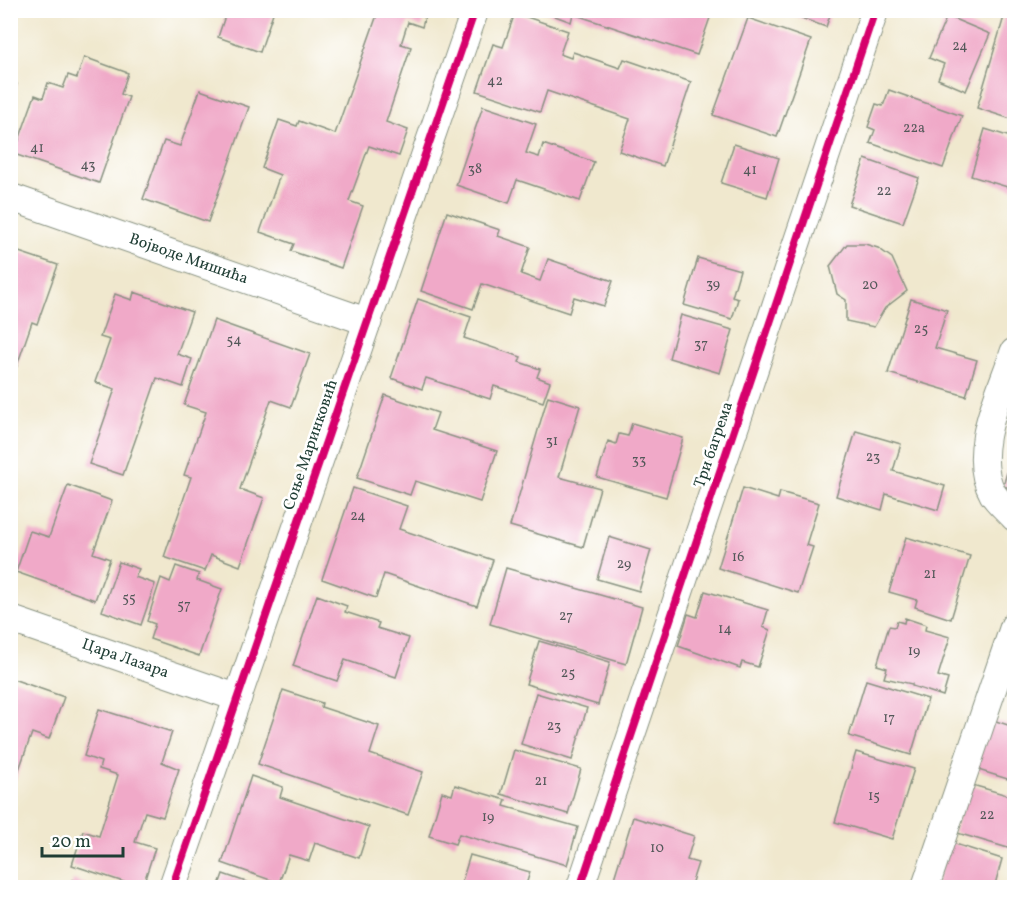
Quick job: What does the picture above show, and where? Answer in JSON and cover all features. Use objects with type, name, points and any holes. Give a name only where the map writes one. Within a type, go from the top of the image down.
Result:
[{"type":"street","name":"Соње Маринковић","points":[[172,888],[476,10]]},
{"type":"street","name":"Три багрема","points":[[580,888],[875,10]]},
{"type":"street","name":"Војводе Мишића","points":[[10,197],[368,322]]},
{"type":"street","points":[[1014,352],[987,434],[984,464],[993,493],[1014,518]]},
{"type":"street","name":"Цара Лазара","points":[[10,618],[238,698]]},
{"type":"street","points":[[925,888],[1014,626]]},
{"type":"building","points":[[10,10],[16,10],[11,24],[10,24]]},
{"type":"building","points":[[227,10],[274,10],[260,52],[218,37]]},
{"type":"building","points":[[374,10],[427,10],[422,27],[408,22],[401,44],[411,47],[386,122],[408,130],[399,156],[369,146],[349,201],[363,206],[341,268],[291,251],[294,244],[260,232],[280,175],[262,168],[279,120],[297,126],[299,121],[335,134],[378,12]]},
{"type":"building","points":[[539,10],[699,10],[711,15],[697,55],[573,14],[571,22]]},
{"type":"building","points":[[779,10],[841,10],[839,15],[831,12],[826,27]]},
{"type":"building","points":[[1006,10],[1014,10],[1014,120],[977,108]]},
{"type":"building","points":[[515,13],[568,31],[560,54],[571,58],[573,52],[620,68],[624,59],[691,82],[663,166],[619,151],[630,119],[547,91],[540,112],[477,91],[493,44],[503,47]]},
{"type":"building","points":[[947,16],[990,34],[966,91],[938,79],[944,64],[929,58]]},
{"type":"building","points":[[748,18],[811,40],[777,137],[713,115]]},
{"type":"building","points":[[84,57],[128,73],[121,94],[129,97],[99,183],[14,154],[35,95],[43,98],[48,83],[63,88],[68,75],[77,78]]},
{"type":"building","points":[[10,82],[17,84],[11,102],[10,102]]},
{"type":"building","points":[[200,90],[249,107],[208,222],[143,199],[164,141],[180,146]]},
{"type":"building","points":[[889,90],[962,116],[943,168],[870,143],[875,130],[868,127],[876,104],[883,106]]},
{"type":"building","points":[[483,106],[536,124],[526,153],[539,157],[543,144],[594,162],[580,201],[517,180],[509,203],[456,185]]},
{"type":"building","points":[[985,129],[1014,138],[1014,189],[971,176]]},
{"type":"building","points":[[734,144],[779,158],[767,197],[721,183]]},
{"type":"building","points":[[865,159],[919,178],[903,223],[849,205]]},
{"type":"building","points":[[447,212],[500,230],[498,236],[530,247],[521,274],[540,281],[548,259],[613,281],[604,306],[574,297],[569,313],[482,284],[473,309],[421,291]]},
{"type":"building","points":[[847,244],[865,244],[878,248],[892,258],[907,291],[885,308],[874,327],[846,321],[846,300],[837,294],[830,266]]},
{"type":"building","points":[[10,249],[58,265],[37,324],[32,322],[11,383]]},
{"type":"building","points":[[698,258],[740,270],[732,297],[738,299],[732,319],[684,305]]},
{"type":"building","points":[[134,292],[192,312],[177,354],[192,359],[183,387],[157,378],[123,475],[89,464],[115,389],[95,382],[110,340],[100,337],[115,294],[132,300]]},
{"type":"building","points":[[418,299],[471,317],[464,338],[521,357],[519,362],[540,369],[537,377],[550,382],[543,402],[494,386],[490,399],[426,378],[422,389],[391,378]]},
{"type":"building","points":[[911,299],[947,310],[935,348],[977,360],[966,396],[888,373]]},
{"type":"building","points":[[681,315],[733,330],[720,373],[669,358]]},
{"type":"building","points":[[214,320],[310,354],[291,407],[271,400],[240,489],[264,498],[240,566],[211,555],[205,571],[164,557],[191,477],[184,475],[206,412],[184,405]]},
{"type":"building","points":[[385,395],[438,413],[432,430],[497,451],[480,502],[415,481],[410,495],[357,478]]},
{"type":"building","points":[[548,396],[580,406],[559,477],[600,488],[583,547],[510,526]]},
{"type":"building","points":[[632,423],[683,438],[666,497],[597,477],[608,441],[616,444],[619,434],[628,436]]},
{"type":"building","points":[[856,431],[901,444],[893,471],[945,486],[938,510],[886,494],[882,510],[836,496]]},
{"type":"building","points":[[1014,449],[1014,489],[1003,486]]},
{"type":"building","points":[[68,485],[112,501],[93,553],[110,559],[95,600],[16,572],[30,531],[49,537]]},
{"type":"building","points":[[353,488],[407,506],[399,529],[493,560],[477,606],[384,574],[376,598],[322,579]]},
{"type":"building","points":[[743,488],[778,499],[780,492],[819,503],[806,545],[813,547],[798,593],[718,568]]},
{"type":"building","points":[[609,537],[651,550],[639,591],[597,579]]},
{"type":"building","points":[[906,537],[970,556],[951,619],[915,607],[917,600],[889,592]]},
{"type":"building","points":[[119,562],[139,569],[135,577],[155,584],[141,625],[102,611]]},
{"type":"building","points":[[176,566],[199,574],[197,580],[222,589],[199,656],[150,639],[155,624],[147,621],[161,578],[170,582]]},
{"type":"building","points":[[506,568],[642,607],[626,664],[490,624]]},
{"type":"building","points":[[705,591],[768,610],[763,627],[770,630],[758,667],[742,662],[740,668],[678,646],[688,614],[697,617]]},
{"type":"building","points":[[317,595],[347,606],[345,612],[379,623],[377,628],[409,638],[396,677],[345,660],[337,681],[293,666]]},
{"type":"building","points":[[905,618],[926,625],[925,630],[950,637],[938,676],[948,679],[943,696],[912,686],[912,684],[884,678],[887,668],[877,665],[889,626],[895,627],[897,621],[904,623]]},
{"type":"building","points":[[539,641],[610,662],[598,705],[526,684]]},
{"type":"building","points":[[10,678],[64,697],[49,739],[32,733],[11,792]]},
{"type":"building","points":[[866,680],[928,699],[911,755],[849,736]]},
{"type":"building","points":[[283,690],[322,703],[321,707],[379,726],[370,754],[423,772],[408,815],[258,764]]},
{"type":"building","points":[[536,693],[587,708],[572,760],[521,744]]},
{"type":"building","points":[[99,709],[172,732],[162,762],[179,769],[163,817],[145,812],[135,842],[155,848],[142,888],[72,865],[83,831],[99,836],[118,775],[99,769],[101,762],[84,756]]},
{"type":"building","points":[[990,719],[1014,727],[1014,781],[975,769]]},
{"type":"building","points":[[514,750],[581,769],[568,814],[501,794]]},
{"type":"building","points":[[856,752],[914,769],[892,839],[835,822]]},
{"type":"building","points":[[251,776],[283,787],[280,797],[369,827],[359,858],[315,843],[309,861],[289,855],[279,883],[222,863]]},
{"type":"building","points":[[969,784],[1014,797],[1014,834],[1012,833],[1008,848],[954,832]]},
{"type":"building","points":[[455,785],[506,800],[504,806],[578,827],[567,865],[459,834],[455,844],[429,836],[442,792],[452,795]]},
{"type":"building","points":[[633,817],[694,836],[687,860],[698,863],[690,888],[611,888]]},
{"type":"building","points":[[949,842],[1002,859],[994,888],[935,888]]},
{"type":"building","points":[[470,855],[530,872],[525,888],[460,888]]},
{"type":"building","points":[[223,874],[261,887],[218,888]]},
{"type":"building","points":[[73,880],[93,887],[93,888],[71,888]]},
{"type":"building","points":[[812,883],[826,887],[826,888],[811,888]]},
{"type":"cycle path","points":[[172,888],[475,10]]},
{"type":"cycle path","points":[[580,888],[875,10]]}]
